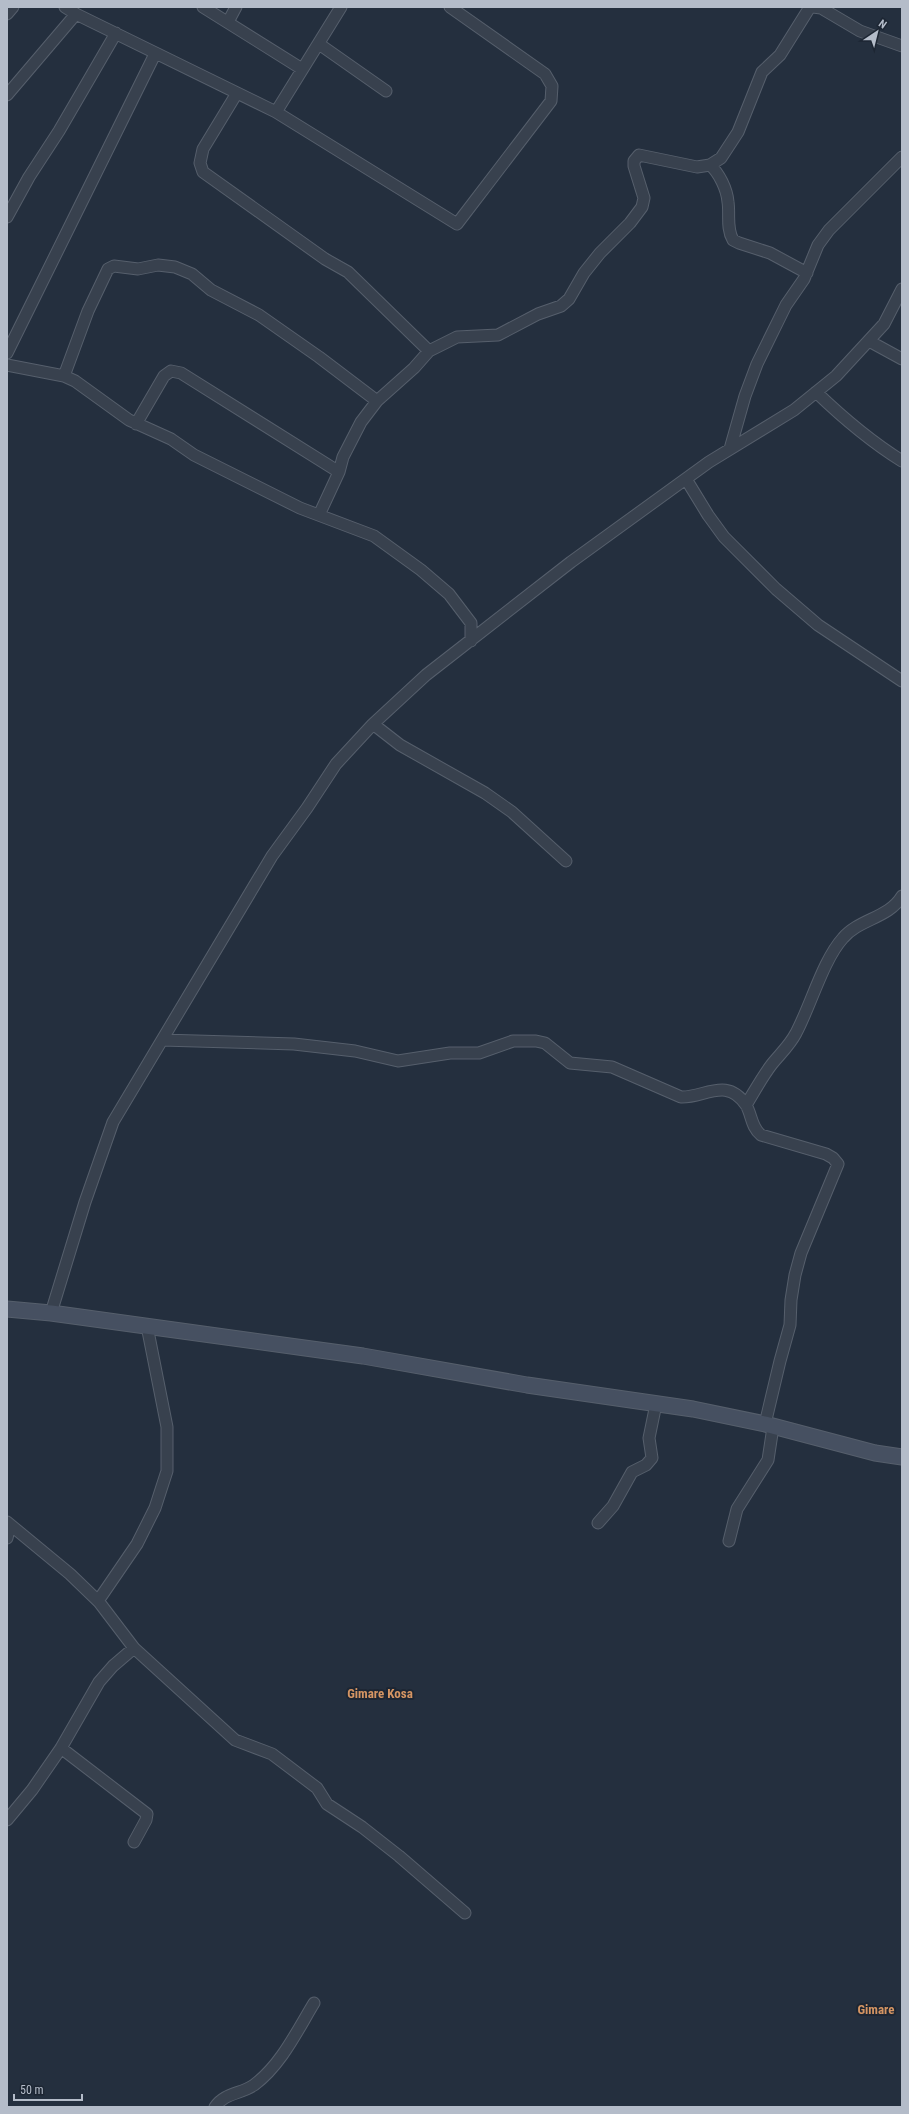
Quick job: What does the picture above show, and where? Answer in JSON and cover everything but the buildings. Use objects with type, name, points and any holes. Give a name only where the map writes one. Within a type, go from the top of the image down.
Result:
[{"type":"street","points":[[7,14],[13,7]]},
{"type":"street","points":[[65,7],[155,54],[276,112],[457,224],[551,101],[552,86],[545,74],[450,7]]},
{"type":"street","points":[[202,7],[302,69]]},
{"type":"street","points":[[228,22],[236,7]]},
{"type":"street","points":[[276,112],[341,7]]},
{"type":"street","points":[[319,515],[339,472],[343,457],[361,422],[377,401],[414,368],[429,351],[457,337],[498,335],[538,314],[564,305],[584,273],[600,253],[630,223],[642,207],[644,198],[634,166],[634,162],[639,155],[688,166],[715,165],[726,152],[738,132],[762,72],[780,55],[811,7],[821,8],[860,31],[902,46]]},
{"type":"street","points":[[7,95],[76,14]]},
{"type":"street","points":[[7,218],[29,177],[59,131],[116,33]]},
{"type":"street","points":[[319,44],[386,91]]},
{"type":"street","points":[[7,353],[155,54]]},
{"type":"street","points":[[237,93],[203,149],[200,163],[203,172],[325,259],[348,272],[429,351]]},
{"type":"street","points":[[730,449],[745,396],[757,364],[779,317],[807,273],[818,245],[829,230],[902,157]]},
{"type":"street","points":[[715,165],[727,196],[728,224],[733,240],[770,253],[807,273]]},
{"type":"street","points":[[64,376],[88,311],[108,269],[114,266],[138,269],[158,265],[175,267],[192,274],[211,290],[259,315],[319,357],[377,401]]},
{"type":"street","points":[[51,1313],[85,1202],[113,1122],[272,856],[307,808],[336,764],[373,724],[426,675],[488,629],[571,562],[730,449],[794,410],[836,376],[884,324],[902,289]]},
{"type":"street","points":[[869,341],[902,359]]},
{"type":"street","points":[[7,366],[64,376],[136,424],[171,439],[194,455],[300,508],[374,536],[437,583],[461,608],[471,622],[488,629]]},
{"type":"street","points":[[136,424],[164,376],[172,371],[180,373],[339,472]]},
{"type":"street","points":[[816,392],[850,424],[902,462]]},
{"type":"street","points":[[686,479],[708,515],[724,537],[776,589],[818,625],[902,681]]},
{"type":"street","points":[[471,622],[471,641]]},
{"type":"street","points":[[373,724],[400,745],[485,793],[512,812],[566,861]]},
{"type":"street","points":[[746,1105],[771,1065],[795,1035],[825,967],[837,945],[844,936],[860,925],[889,909],[902,896]]},
{"type":"street","points":[[162,1040],[294,1044],[355,1051],[398,1061],[450,1053],[479,1053],[513,1041],[536,1041],[545,1043],[570,1063],[583,1066],[612,1067],[680,1097],[689,1098],[714,1089],[725,1090],[732,1093],[746,1105],[753,1127],[761,1135],[826,1154],[833,1158],[838,1164],[801,1253],[795,1274],[791,1300],[790,1325],[780,1361],[769,1426],[768,1460],[737,1508],[729,1541]]},
{"type":"street","points":[[7,1309],[51,1313],[364,1356],[527,1385],[693,1409],[769,1426],[875,1453],[902,1458]]},
{"type":"street","points":[[98,1601],[137,1544],[155,1508],[168,1471],[167,1427],[147,1326]]},
{"type":"street","points":[[598,1523],[613,1506],[632,1472],[646,1465],[651,1460],[653,1454],[649,1438],[656,1404]]},
{"type":"street","points":[[8,1524],[70,1574],[98,1601],[134,1648],[235,1740],[247,1746],[272,1754],[317,1788],[327,1804],[362,1827],[399,1856],[465,1913]]},
{"type":"street","points":[[7,1538],[8,1524]]},
{"type":"street","points":[[7,1820],[32,1790],[61,1748],[99,1682],[113,1666],[134,1648]]},
{"type":"street","points":[[61,1748],[147,1814],[146,1820],[134,1842]]},
{"type":"street","points":[[215,2107],[227,2096],[254,2085],[265,2075],[285,2049],[314,2003]]},
{"type":"district","name":"Gimare Kosa","points":[[380,1693]]},
{"type":"district","name":"Gimare","points":[[876,2009]]}]
